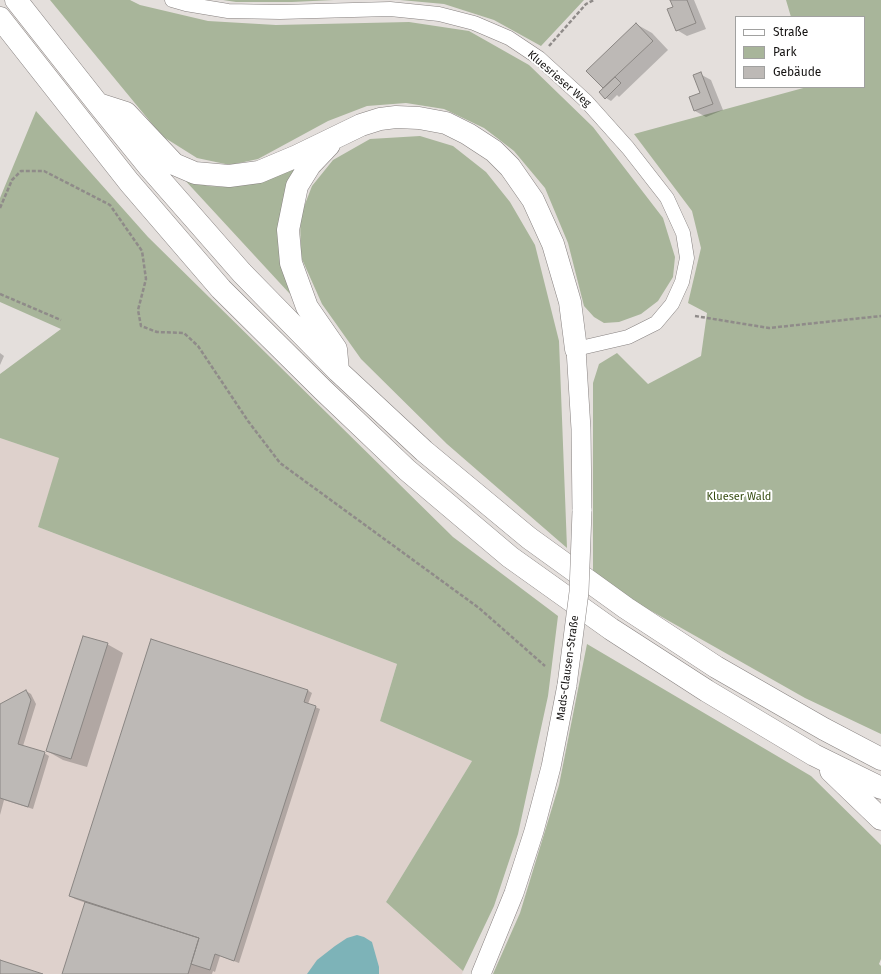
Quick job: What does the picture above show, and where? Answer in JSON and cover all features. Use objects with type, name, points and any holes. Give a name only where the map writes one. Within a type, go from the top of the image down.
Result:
[{"type":"highway","points":[[16,0],[150,168],[242,273],[338,371],[424,451],[529,538],[626,608],[716,667],[824,730],[881,759]]},
{"type":"highway","points":[[0,18],[129,182],[221,289],[323,390],[408,470],[510,557],[611,629],[707,691],[814,755],[881,788]]},
{"type":"highway","points":[[98,104],[126,113],[174,164],[195,173],[229,176],[259,172],[297,156],[361,125],[380,119],[396,117],[419,118],[446,123],[468,134],[494,151],[510,167],[533,200],[553,244],[570,302],[576,349]]},
{"type":"highway","points":[[335,138],[310,165],[297,186],[288,230],[292,263],[307,307],[336,349],[338,371]]},
{"type":"highway","points":[[814,755],[881,819]]},
{"type":"main road","name":"Mads-Clausen-Straße","points":[[482,974],[514,892],[534,831],[551,767],[567,685],[579,592],[582,511],[581,437],[576,349]]},
{"type":"street","name":"Kluesrieser Weg","points":[[172,0],[186,4],[228,11],[280,12],[390,8],[439,14],[474,23],[509,38],[538,58],[586,101],[628,148],[668,198],[683,233],[687,258],[682,282],[672,304],[656,323],[628,337],[576,349]]},
{"type":"path","points":[[538,58],[586,4],[594,0]]},
{"type":"path","points":[[0,208],[12,180],[21,170],[44,171],[110,205],[142,251],[146,279],[138,310],[141,326],[157,332],[184,333],[198,346],[248,421],[280,463],[479,608],[545,666]]},
{"type":"path","points":[[0,294],[61,320]]},
{"type":"path","points":[[695,316],[769,328],[881,316]]},
{"type":"shaded area","points":[[0,438],[60,458],[38,527],[397,664],[380,721],[472,761],[386,902],[463,971],[462,974],[0,974]]},
{"type":"green space","points":[[50,0],[130,0],[140,5],[208,21],[276,25],[409,22],[469,31],[529,65],[593,127],[663,218],[675,257],[673,277],[658,301],[641,314],[619,322],[604,323],[594,317],[584,306],[568,243],[545,188],[514,151],[484,128],[444,109],[406,103],[367,106],[328,121],[258,159],[230,165],[197,158],[162,136]]},
{"type":"green space","points":[[223,0],[334,0],[236,2]]},
{"type":"green space","points":[[400,0],[584,0],[541,46],[494,20],[444,4]]},
{"type":"green space","name":"Klueser Wald","points":[[786,0],[881,0],[881,734],[805,698],[593,578],[593,383],[599,364],[617,353],[648,384],[701,356],[707,313],[688,303],[701,248],[692,211],[634,134],[803,88],[865,88],[865,16],[791,16]]},
{"type":"green space","points":[[36,111],[148,237],[453,537],[558,616],[548,696],[518,834],[494,906],[463,971],[386,902],[472,761],[380,721],[397,664],[38,527],[59,458],[0,438],[0,374],[61,329],[0,302],[0,198]]},
{"type":"green space","points":[[420,136],[453,146],[486,172],[510,202],[535,245],[559,341],[567,548],[447,444],[361,359],[322,304],[301,257],[300,217],[312,186],[333,160],[370,139]]},
{"type":"green space","points":[[298,164],[281,263],[290,294],[182,177],[208,186],[228,187]]},
{"type":"green space","points":[[587,644],[811,776],[881,845],[881,959],[879,964],[881,966],[881,974],[493,974],[520,913],[559,785]]},
{"type":"water","points":[[357,935],[372,942],[379,967],[379,974],[307,974],[317,960],[347,938]]},
{"type":"building","points":[[670,0],[687,0],[696,23],[676,31],[667,9],[673,7]]},
{"type":"building","points":[[636,23],[653,41],[603,88],[586,71]]},
{"type":"building","points":[[701,72],[713,104],[694,111],[689,97],[700,93],[693,75]]},
{"type":"building","points":[[615,77],[621,83],[605,99],[599,92]]},
{"type":"building","points":[[83,636],[108,643],[71,759],[46,751]]},
{"type":"building","points":[[151,639],[308,690],[304,702],[316,706],[234,961],[215,954],[210,970],[191,964],[199,938],[69,896]]},
{"type":"building","points":[[26,690],[31,700],[18,744],[45,752],[28,807],[0,798],[0,704]]},
{"type":"building","points":[[85,902],[199,938],[188,974],[62,974]]},
{"type":"building","points":[[0,960],[43,974],[0,974]]}]
